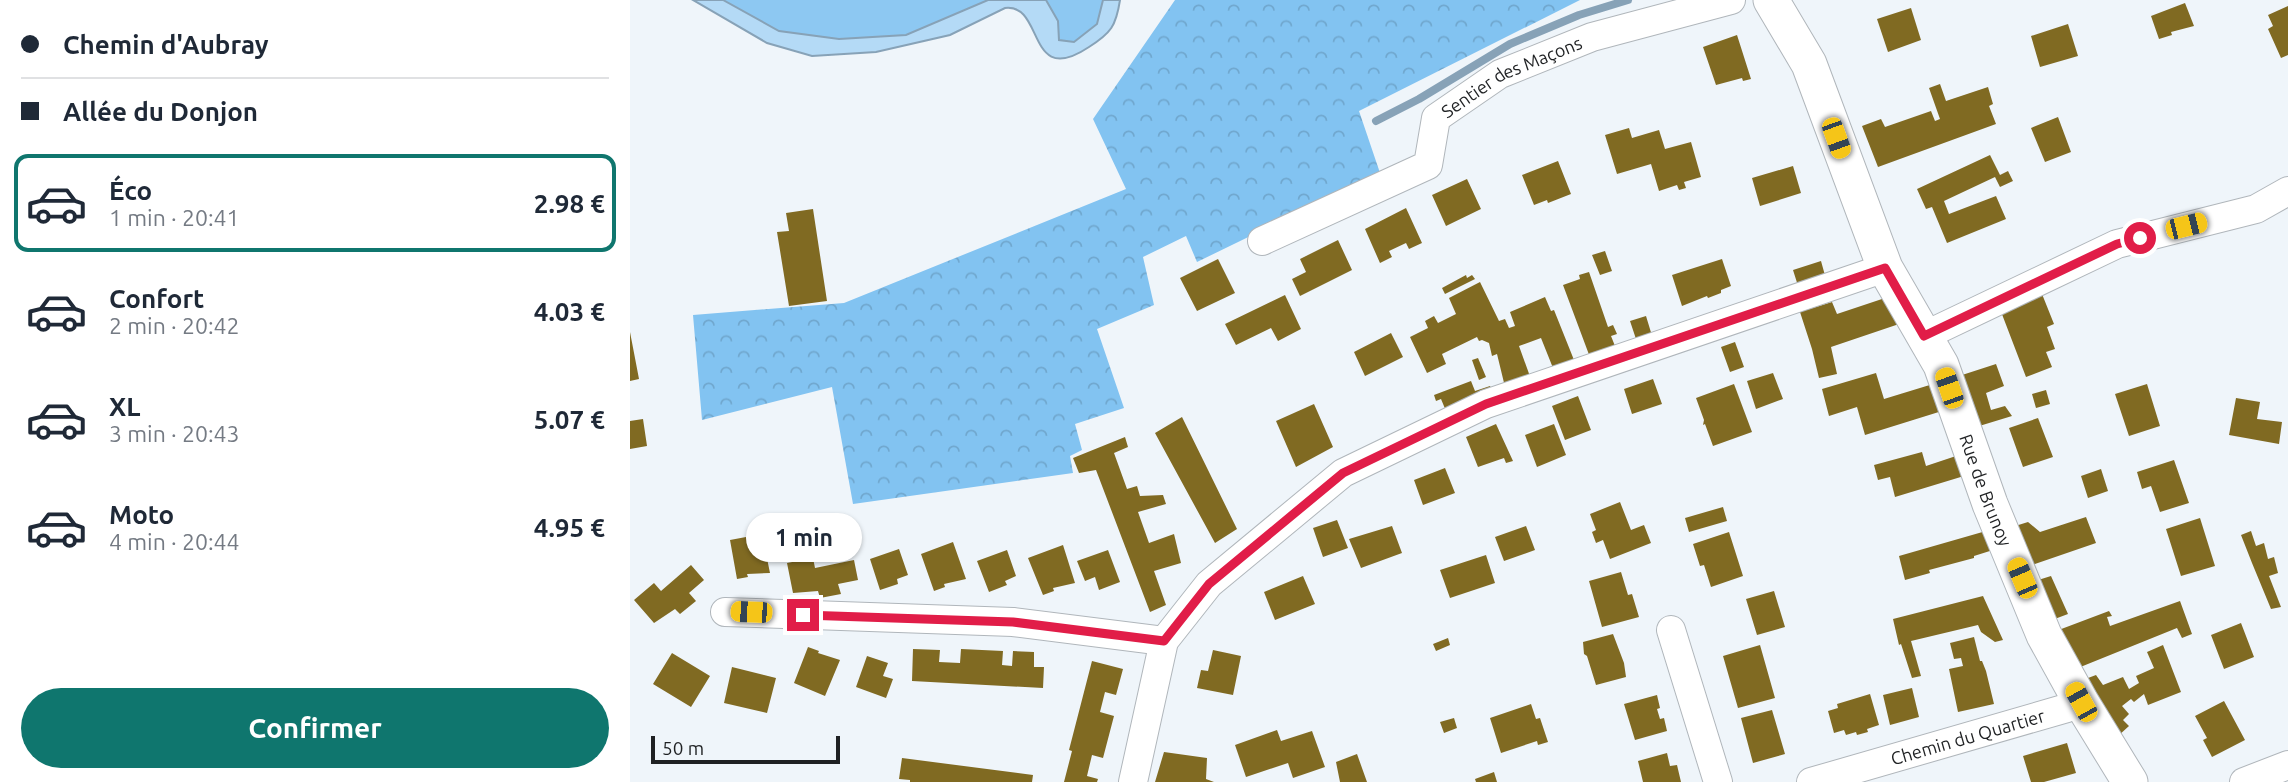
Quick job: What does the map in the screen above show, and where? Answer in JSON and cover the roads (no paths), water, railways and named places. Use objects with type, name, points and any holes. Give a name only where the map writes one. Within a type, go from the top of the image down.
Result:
[{"type":"street","name":"Sentier des Maçons","points":[[1262,241],[1427,165],[1436,118],[1500,74],[1592,37],[1731,0]]},
{"type":"street","name":"Rue de Brunoy","points":[[1771,0],[1809,64],[1885,268],[1941,365],[1990,504],[2044,635],[2130,782]]},
{"type":"street","points":[[1924,336],[2117,244],[2256,209],[2288,191]]},
{"type":"street","points":[[1133,782],[1164,641],[1209,584],[1343,473],[1486,404],[1885,268]]},
{"type":"street","points":[[724,612],[1013,622],[1164,641]]},
{"type":"street","points":[[1671,630],[1718,782]]},
{"type":"street","name":"Chemin du Quartier","points":[[1811,782],[2081,702]]},
{"type":"street","points":[[2244,782],[2288,765]]},
{"type":"waterway","points":[[1376,121],[1419,99],[1510,44],[1579,15],[1628,0]]}]
